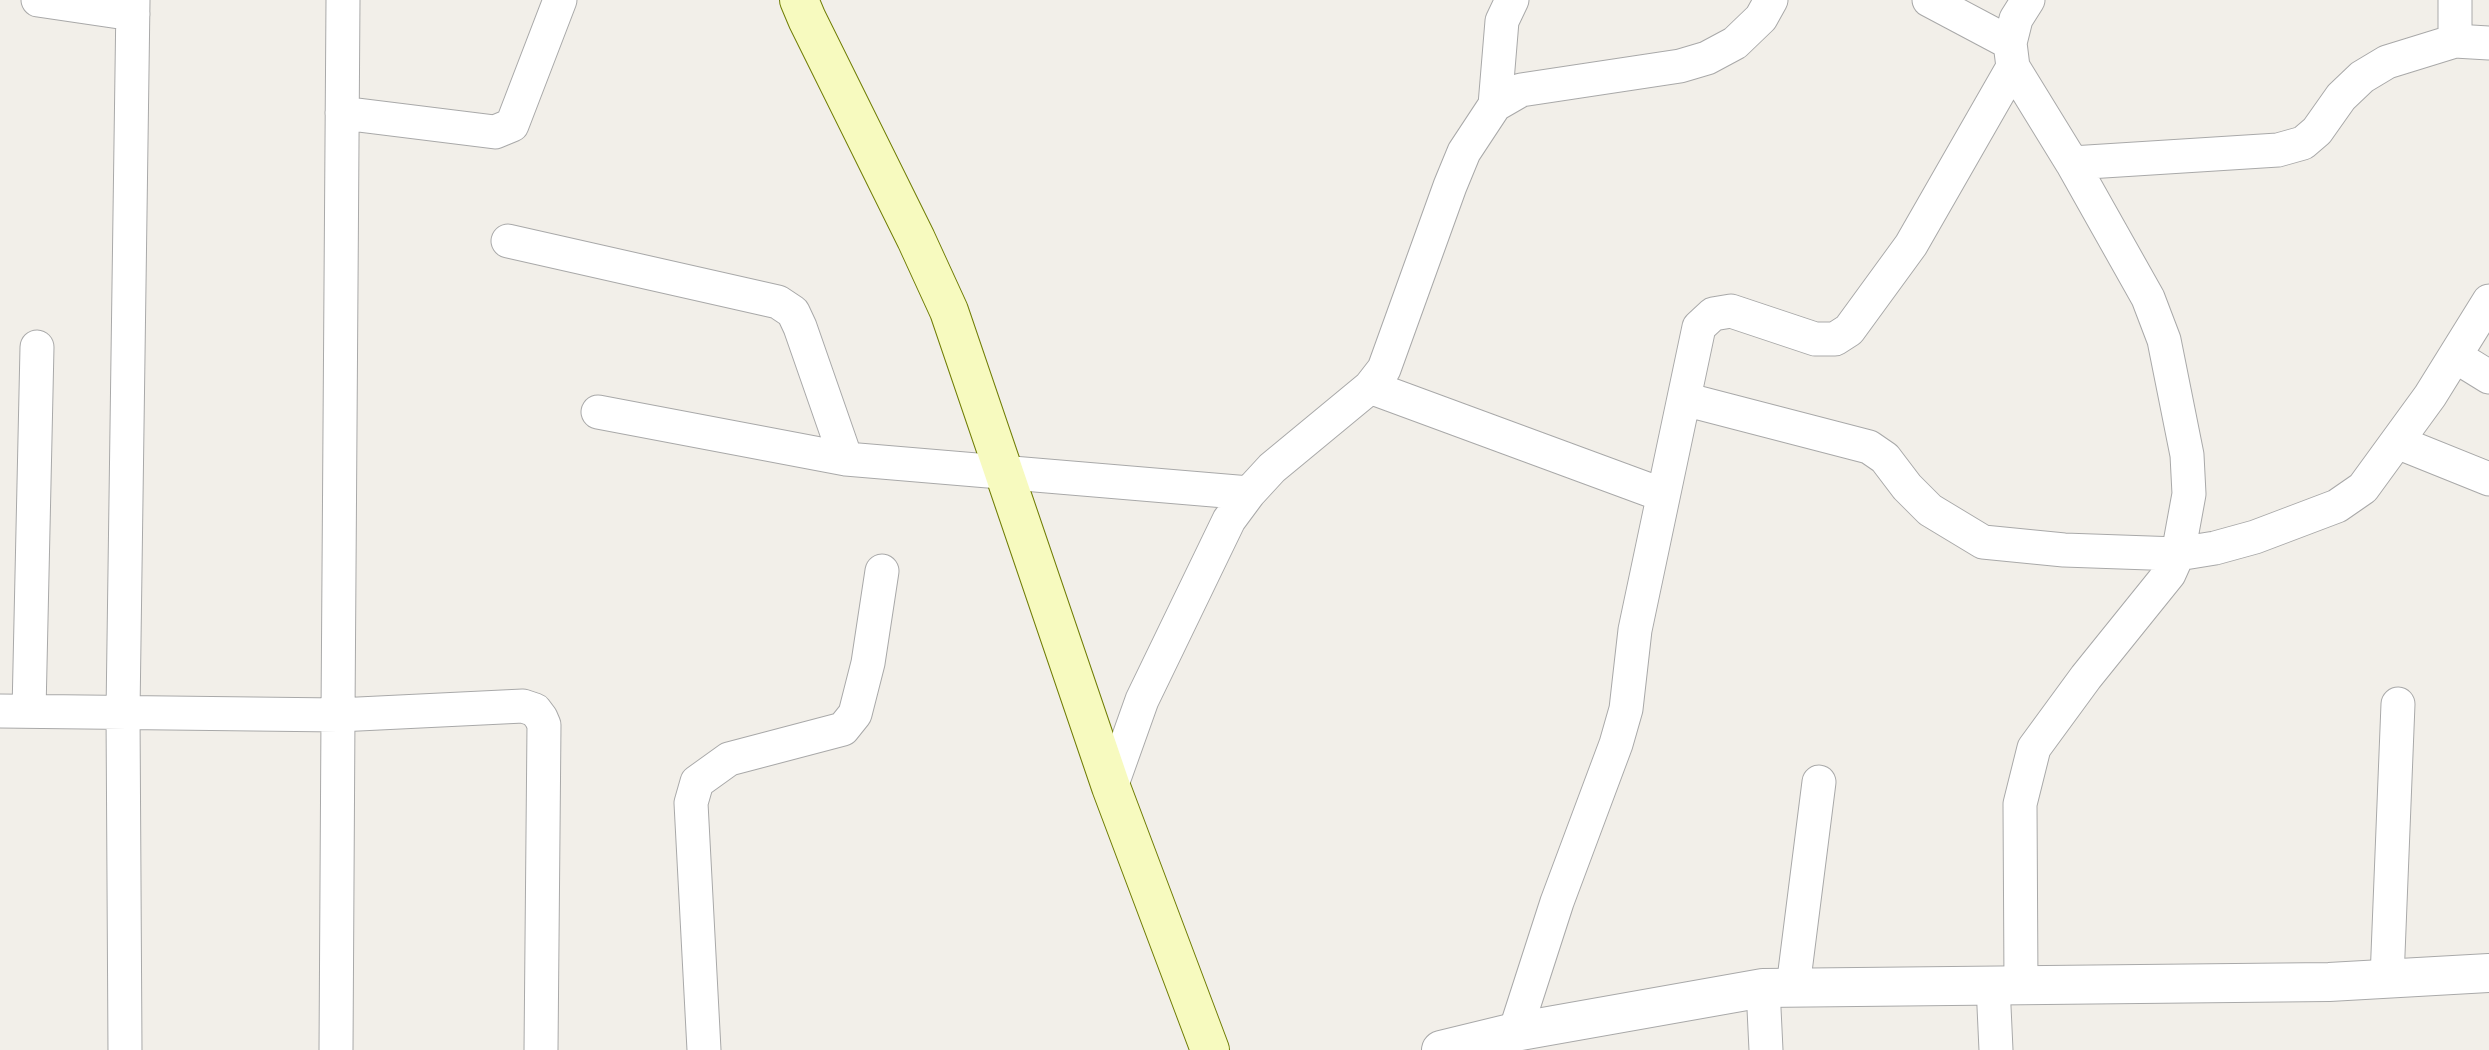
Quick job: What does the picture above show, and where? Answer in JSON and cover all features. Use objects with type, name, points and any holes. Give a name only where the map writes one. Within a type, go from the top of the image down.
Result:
[{"type":"main road","points":[[799,0],[949,311],[1111,787],[1210,1050]]},
{"type":"street","points":[[38,0],[133,7],[123,712],[125,1050]]},
{"type":"street","points":[[336,1050],[343,0]]},
{"type":"street","points":[[342,113],[495,132],[512,125],[560,0]]},
{"type":"street","points":[[1495,105],[1502,21],[1512,0]]},
{"type":"street","points":[[1111,787],[1142,700],[1229,520],[1272,468],[1370,387],[1384,369],[1464,152],[1495,105],[1521,90],[1680,66],[1707,58],[1735,43],[1761,18],[1771,0]]},
{"type":"street","points":[[1929,0],[2012,55],[2148,298],[2164,340],[2186,455],[2189,494],[2178,554],[2169,574],[2086,677],[2034,748],[2020,804],[2007,984],[1996,1050]]},
{"type":"street","points":[[1515,1032],[1557,902],[1616,744],[1626,709],[1634,630],[1699,327],[1713,314],[1731,311],[1815,339],[1835,339],[1849,331],[1911,245],[2012,55],[2016,19],[2028,0]]},
{"type":"street","points":[[2455,0],[2455,41]]},
{"type":"street","points":[[2072,163],[2278,150],[2303,143],[2317,131],[2341,97],[2362,76],[2387,62],[2455,41],[2489,43]]},
{"type":"street","points":[[508,241],[778,302],[793,312],[800,327],[846,459]]},
{"type":"street","points":[[1684,399],[1869,447],[1885,458],[1907,487],[1930,510],[1983,542],[2064,550],[2178,554],[2215,548],[2255,537],[2337,506],[2363,488],[2455,356],[2489,301]]},
{"type":"street","points":[[37,347],[14,711],[338,715],[523,706],[535,709],[544,725],[541,1050]]},
{"type":"street","points":[[2455,356],[2489,377]]},
{"type":"street","points":[[1370,387],[1663,495]]},
{"type":"street","points":[[598,412],[846,459],[1249,493]]},
{"type":"street","points":[[2397,442],[2489,478]]},
{"type":"street","points":[[704,1050],[691,803],[697,782],[729,759],[842,729],[855,714],[865,676],[883,571]]},
{"type":"street","points":[[2387,979],[2398,704]]},
{"type":"street","points":[[1766,1050],[1819,782]]},
{"type":"street","points":[[1441,1050],[1515,1032],[1778,988],[2329,982],[2489,972]]}]
